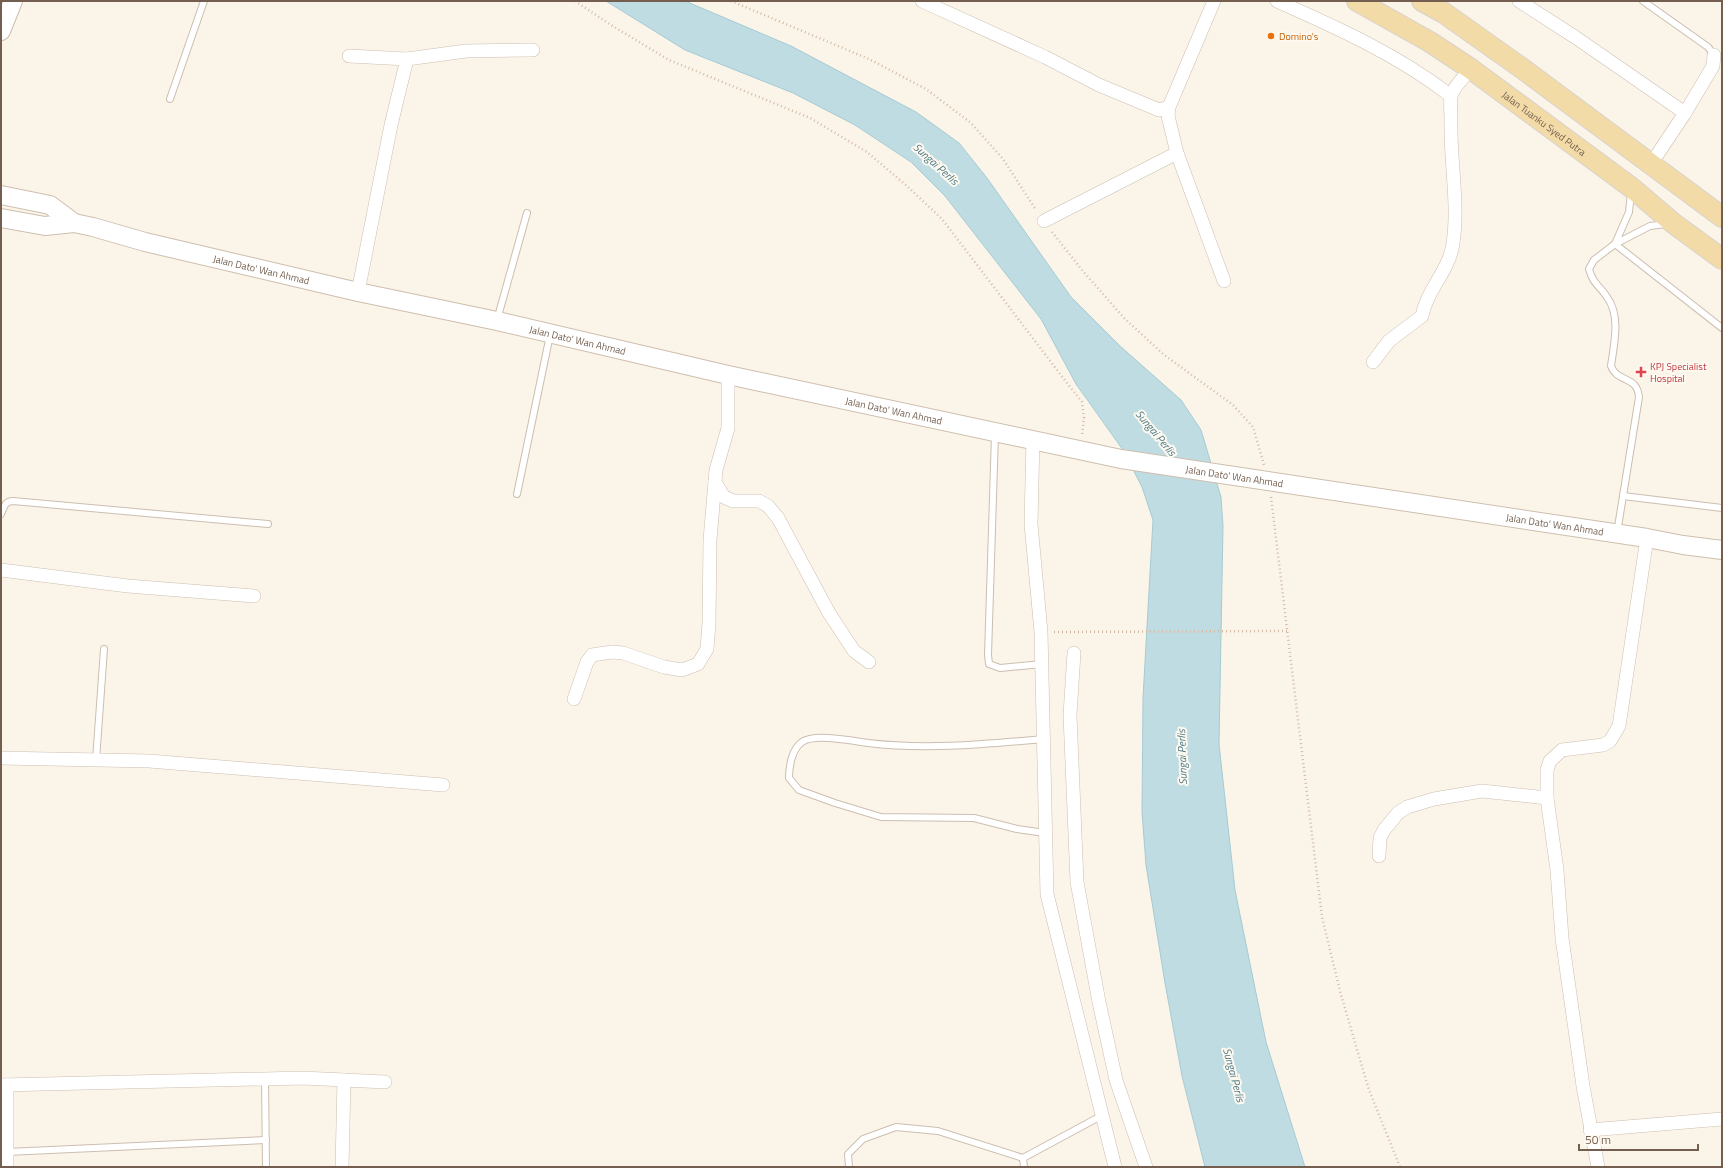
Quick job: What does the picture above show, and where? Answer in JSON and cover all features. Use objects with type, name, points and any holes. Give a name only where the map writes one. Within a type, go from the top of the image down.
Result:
[{"type":"main road","points":[[1,31],[13,1]]},
{"type":"main road","name":"Jalan Tuanku Syed Putra","points":[[1357,1],[1430,42],[1471,69],[1632,188],[1674,223],[1722,259]]},
{"type":"main road","points":[[1422,1],[1446,7],[1523,69],[1722,217]]},
{"type":"main road","points":[[1,195],[50,206],[74,223]]},
{"type":"main road","points":[[1,218],[45,226],[74,223]]},
{"type":"main road","name":"Jalan Dato' Wan Ahmad","points":[[74,223],[145,242],[358,292],[497,321],[728,375],[1121,459],[1647,538],[1683,545],[1722,548]]},
{"type":"street","points":[[922,1],[1045,57],[1099,85],[1159,110],[1169,107]]},
{"type":"street","points":[[1214,1],[1169,107],[1168,116],[1177,153],[1224,281]]},
{"type":"street","points":[[1277,1],[1361,39],[1421,73],[1451,96]]},
{"type":"street","points":[[1519,1],[1684,113]]},
{"type":"street","points":[[349,56],[407,58],[466,51],[533,50]]},
{"type":"street","points":[[1651,164],[1713,66],[1714,55]]},
{"type":"street","points":[[358,292],[391,125],[407,58]]},
{"type":"street","points":[[1373,362],[1389,341],[1422,316],[1424,306],[1450,257],[1453,244],[1455,216],[1450,146],[1451,96],[1459,83],[1471,69]]},
{"type":"street","points":[[1044,221],[1177,153]]},
{"type":"street","points":[[574,699],[587,662],[592,655],[612,652],[623,653],[682,670],[698,664],[708,649],[710,540],[716,470],[728,428],[728,375]]},
{"type":"street","points":[[1033,439],[1031,524],[1041,632],[1046,874],[1049,907],[1115,1167]]},
{"type":"street","points":[[715,482],[724,497],[733,501],[759,501],[768,506],[778,518],[829,613],[854,651],[869,662]]},
{"type":"street","points":[[1598,1167],[1590,1130],[1562,938],[1556,870],[1547,798],[1547,770],[1550,761],[1562,750],[1603,745],[1610,741],[1619,726],[1647,538]]},
{"type":"street","points":[[1,570],[128,586],[254,596]]},
{"type":"street","points":[[1074,653],[1070,715],[1077,882],[1097,994],[1116,1080],[1146,1167]]},
{"type":"street","points":[[1,758],[149,761],[443,785]]},
{"type":"street","points":[[1379,856],[1380,838],[1384,830],[1398,813],[1407,807],[1434,799],[1482,791],[1547,798]]},
{"type":"street","points":[[7,1167],[4,1085],[303,1078],[385,1082]]},
{"type":"street","points":[[342,1167],[344,1080]]},
{"type":"street","points":[[1590,1130],[1722,1119]]},
{"type":"lane","points":[[170,99],[204,1]]},
{"type":"lane","points":[[1643,1],[1708,47],[1714,55]]},
{"type":"lane","points":[[1615,244],[1629,212],[1632,188]]},
{"type":"lane","points":[[497,321],[527,213]]},
{"type":"lane","points":[[1617,534],[1639,391],[1629,379],[1618,376],[1613,372],[1611,366],[1616,325],[1614,310],[1608,297],[1592,280],[1589,269],[1594,260],[1615,244],[1650,226],[1674,223]]},
{"type":"lane","points":[[1615,244],[1722,328]]},
{"type":"lane","points":[[517,494],[550,334]]},
{"type":"lane","points":[[995,431],[988,655],[989,664],[1000,668],[1042,664]]},
{"type":"lane","points":[[1623,496],[1722,508]]},
{"type":"lane","points":[[1,514],[7,502],[13,501],[268,524]]},
{"type":"lane","points":[[96,760],[104,649]]},
{"type":"lane","points":[[1044,739],[962,746],[890,746],[829,738],[814,739],[802,742],[796,749],[790,766],[789,778],[799,790],[848,808],[881,817],[974,818],[1017,829],[1045,833]]},
{"type":"lane","points":[[265,1079],[266,1167]]},
{"type":"lane","points":[[849,1167],[848,1154],[862,1139],[896,1127],[938,1131],[1022,1158],[1101,1116]]},
{"type":"lane","points":[[7,1152],[266,1140]]},
{"type":"lane","points":[[1022,1158],[1024,1167]]},
{"type":"path","points":[[575,1],[669,60],[810,118],[867,152],[907,186],[942,219],[1082,402],[1084,418],[1081,451]]},
{"type":"path","points":[[731,1],[869,58],[926,89],[971,123],[1003,159],[1044,221],[1082,270],[1124,318],[1163,354],[1233,405],[1253,427],[1269,482],[1322,917],[1341,995],[1369,1090],[1400,1167]]},
{"type":"path","points":[[1041,632],[1287,631]]},
{"type":"water","name":"Sungai Perlis","points":[[606,1],[685,1],[791,46],[916,112],[959,143],[987,178],[1071,297],[1120,346],[1181,400],[1201,430],[1221,497],[1223,526],[1219,744],[1235,890],[1266,1042],[1305,1167],[1205,1167],[1182,1076],[1146,865],[1142,812],[1143,698],[1153,520],[1142,487],[1123,450],[1076,384],[1041,319],[945,196],[911,162],[855,125],[793,93],[685,50]]},
{"type":"place","name":"Domino's","points":[[1271,36]]},
{"type":"place","name":"KPJ Specialist Hospital","points":[[1641,372]]}]
